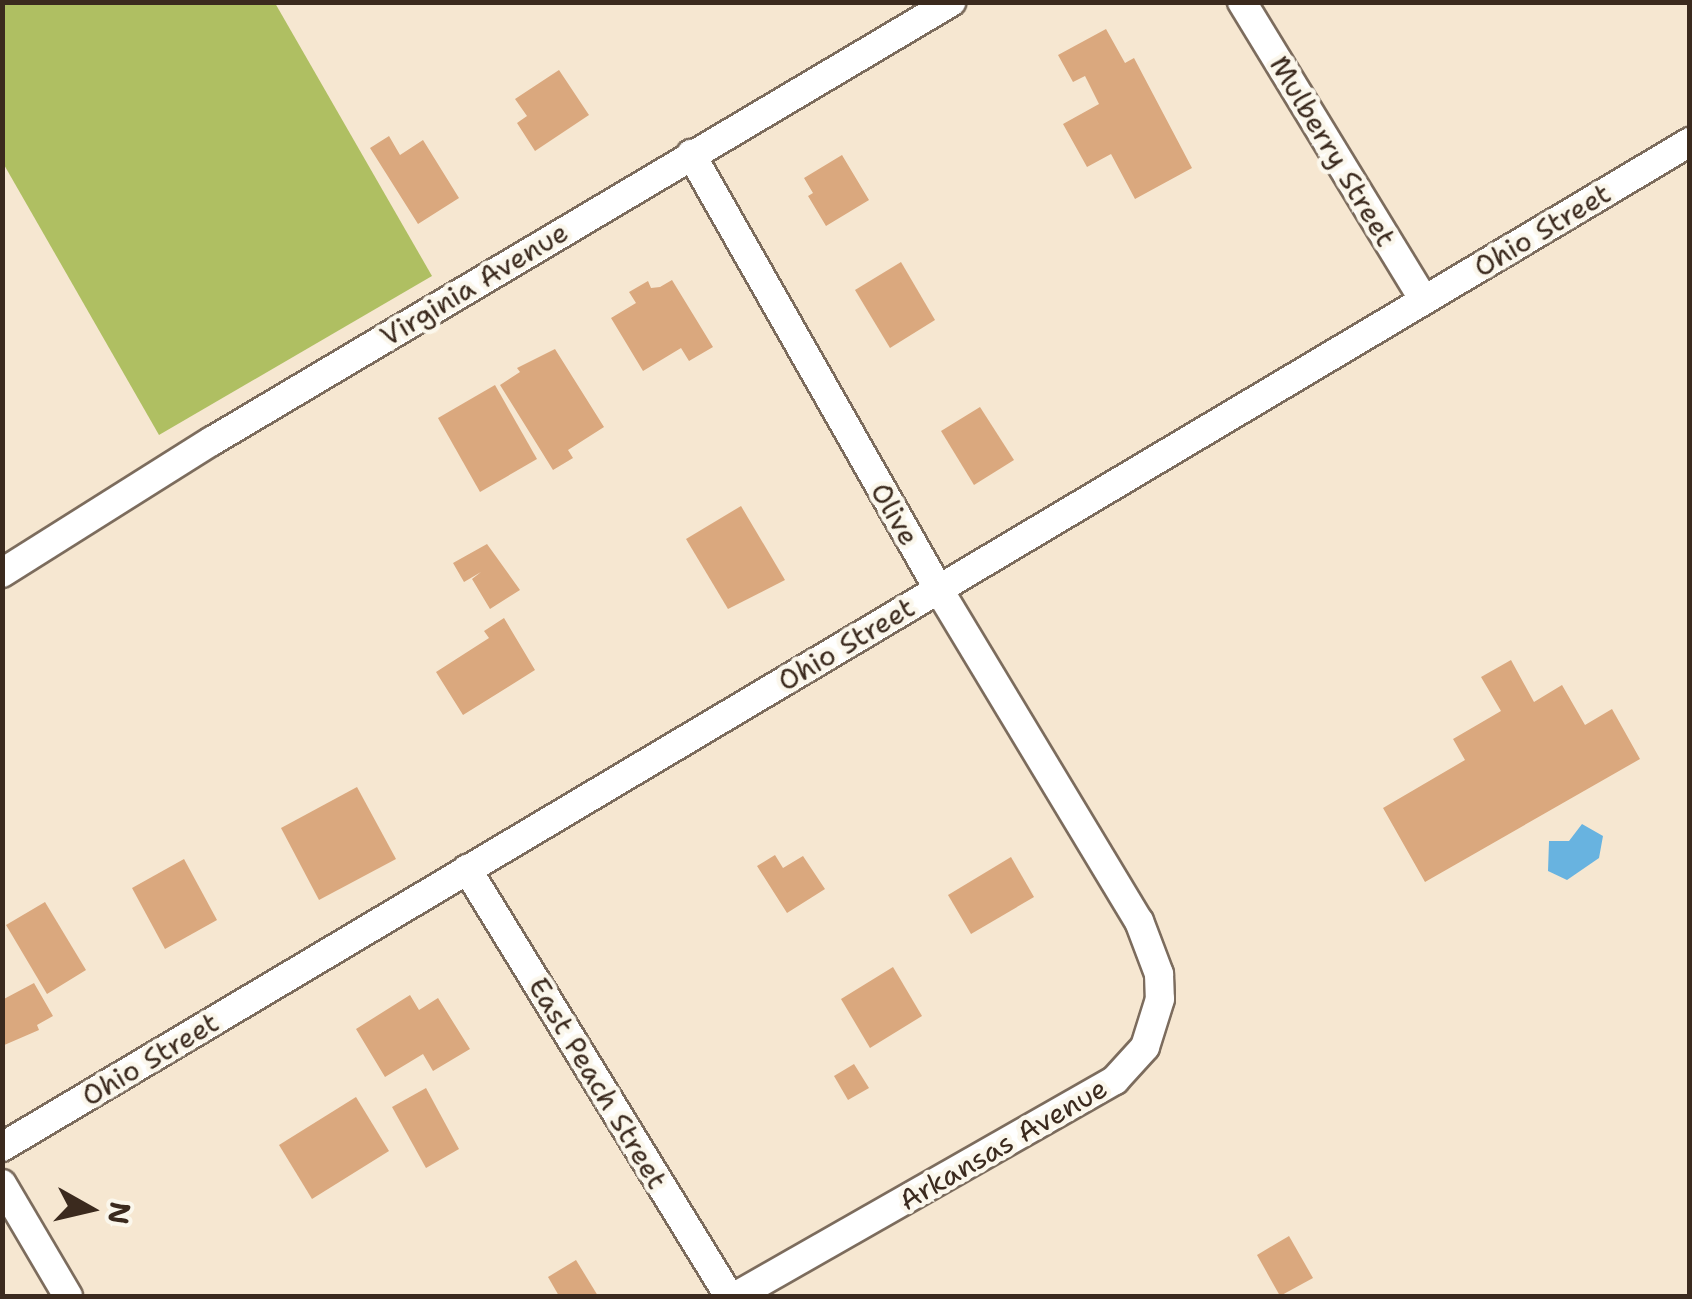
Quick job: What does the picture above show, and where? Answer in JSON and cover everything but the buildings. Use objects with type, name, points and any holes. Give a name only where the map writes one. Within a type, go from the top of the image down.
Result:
[{"type":"street","name":"Virginia Avenue","points":[[2,573],[212,441],[951,2]]},
{"type":"street","name":"Mulberry Street","points":[[1242,2],[1424,300]]},
{"type":"street","name":"Ohio Street","points":[[2,1147],[1690,142]]},
{"type":"street","name":"Olive","points":[[690,154],[939,590],[1139,921]]},
{"type":"street","name":"East Peach Street","points":[[467,869],[729,1296]]},
{"type":"street","name":"Arkansas Avenue","points":[[738,1296],[1115,1080],[1145,1047],[1160,999],[1160,974],[1139,921]]},
{"type":"street","points":[[2,1184],[68,1296]]},
{"type":"green space","points":[[2,3],[275,3],[432,276],[159,435],[3,163]]},
{"type":"water","points":[[1582,824],[1603,836],[1599,858],[1567,880],[1548,871],[1549,841],[1569,841]]}]
